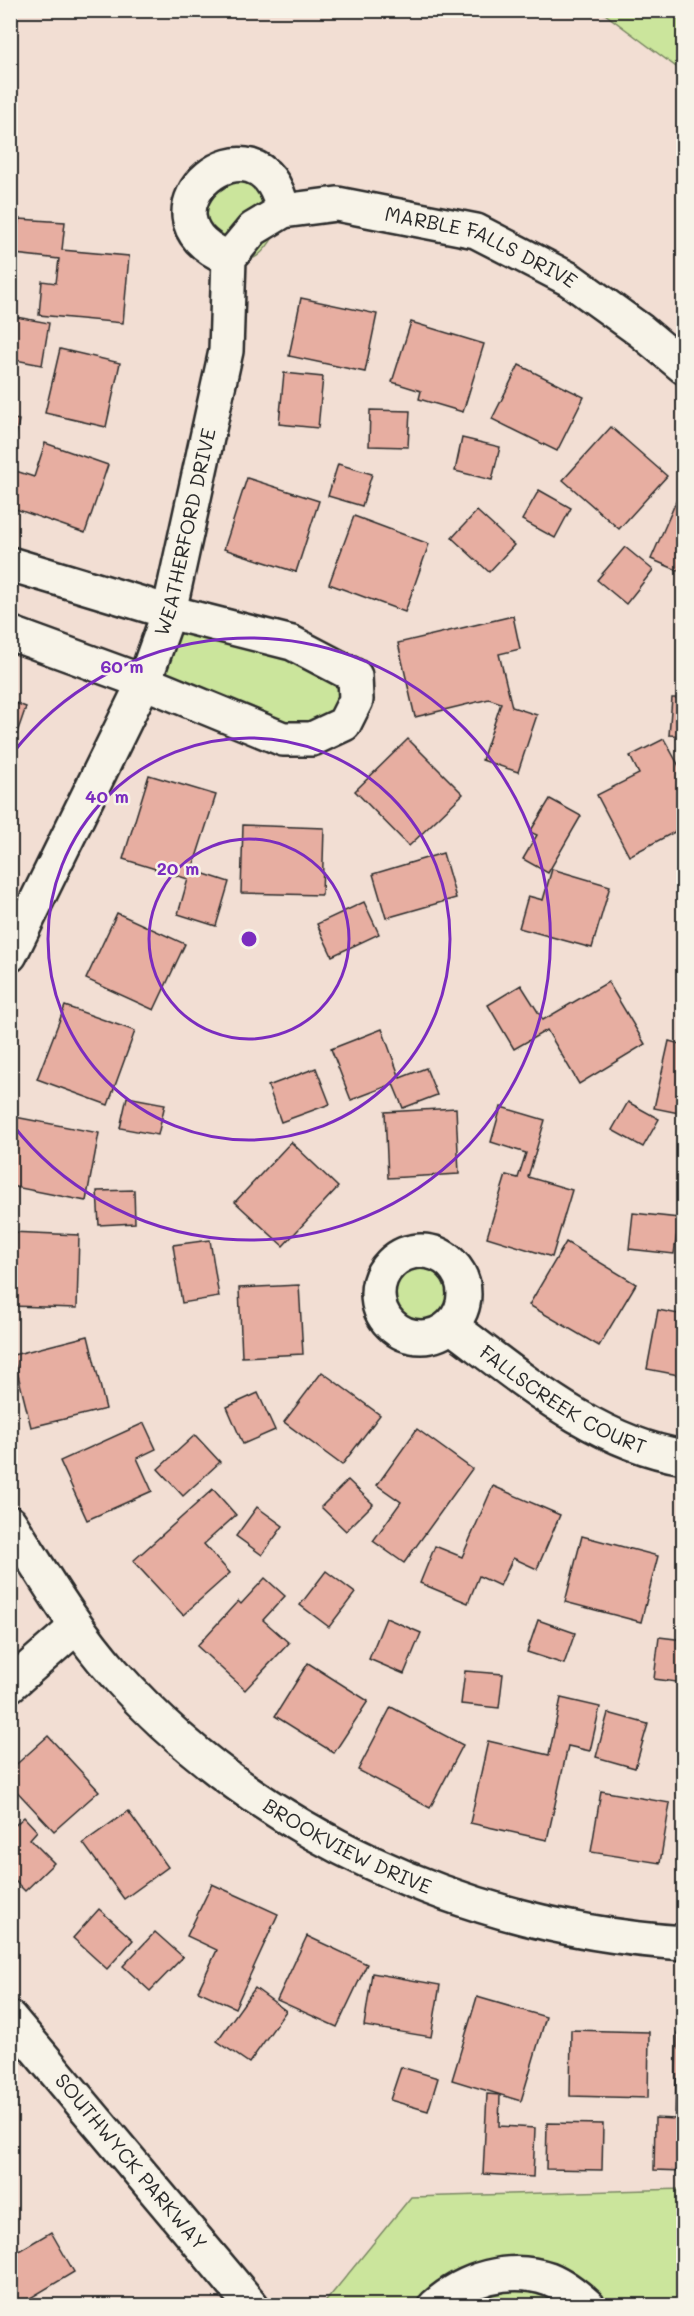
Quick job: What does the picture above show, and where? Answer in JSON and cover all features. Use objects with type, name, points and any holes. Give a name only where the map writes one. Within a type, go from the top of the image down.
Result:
[{"type":"street","points":[[229,258],[211,250],[197,237],[190,219],[191,200],[199,183],[214,170],[232,165],[252,167],[268,177],[279,192],[283,211]]},
{"type":"street","name":"MARBLE FALLS DRIVE","points":[[229,258],[253,229],[283,211],[337,204],[476,231],[569,279],[641,331],[684,367]]},
{"type":"street","name":"WEATHERFORD DRIVE","points":[[10,955],[144,682],[169,612],[226,351],[229,258]]},
{"type":"street","points":[[10,564],[169,612],[292,643],[355,676],[356,700],[344,723],[312,739],[283,739],[144,682],[10,633]]},
{"type":"street","name":"FALLSCREEK COURT","points":[[451,1326],[561,1407],[614,1434],[684,1457]]},
{"type":"street","points":[[10,1523],[76,1627],[10,1685]]},
{"type":"street","name":"BROOKVIEW DRIVE","points":[[76,1627],[113,1672],[155,1715],[201,1755],[248,1791],[298,1824],[351,1853],[462,1900],[520,1918],[579,1932],[684,1943]]},
{"type":"street","name":"SOUTHWYCK PARKWAY","points":[[10,2018],[252,2306]]},
{"type":"street","points":[[435,2306],[449,2293],[472,2281],[513,2273],[548,2278],[568,2289],[588,2306]]},
{"type":"green space","points":[[601,11],[683,11],[683,72]]},
{"type":"green space","points":[[240,180],[264,194],[270,207],[275,234],[267,247],[257,256],[245,262],[230,264],[196,204],[214,185]]},
{"type":"green space","points":[[183,605],[358,662],[341,717],[292,735],[154,675]]},
{"type":"green space","points":[[425,1248],[441,1251],[455,1260],[464,1274],[467,1290],[464,1306],[455,1320],[441,1329],[425,1332],[409,1329],[395,1320],[386,1306],[383,1290],[386,1274],[395,1260],[409,1251]]},
{"type":"green space","points":[[683,2189],[683,2305],[322,2306],[411,2197]]},
{"type":"building","points":[[19,219],[65,222],[62,250],[129,256],[123,323],[39,315],[42,281],[56,283],[59,259],[15,254]]},
{"type":"building","points":[[301,298],[377,314],[365,372],[289,356]]},
{"type":"building","points":[[11,316],[49,323],[42,365],[10,359]]},
{"type":"building","points":[[411,322],[484,344],[463,412],[419,399],[421,391],[392,382]]},
{"type":"building","points":[[60,349],[120,363],[106,427],[45,413]]},
{"type":"building","points":[[519,365],[584,397],[557,451],[492,419]]},
{"type":"building","points":[[284,373],[323,377],[318,428],[279,424]]},
{"type":"building","points":[[370,410],[410,411],[408,447],[369,446]]},
{"type":"building","points":[[10,418],[19,420],[11,457],[10,457]]},
{"type":"building","points":[[611,427],[667,476],[619,529],[563,480]]},
{"type":"building","points":[[462,438],[500,447],[492,480],[455,471]]},
{"type":"building","points":[[45,443],[108,465],[85,533],[10,507],[10,469],[34,477]]},
{"type":"building","points":[[338,464],[372,474],[362,506],[328,496]]},
{"type":"building","points":[[247,478],[319,501],[296,572],[224,549]]},
{"type":"building","points":[[539,490],[571,508],[555,538],[522,520]]},
{"type":"building","points":[[678,497],[684,499],[684,573],[651,559]]},
{"type":"building","points":[[477,511],[514,545],[489,572],[452,538]]},
{"type":"building","points":[[354,516],[429,544],[405,612],[329,584]]},
{"type":"building","points":[[625,547],[653,570],[626,604],[597,580]]},
{"type":"building","points":[[513,616],[520,649],[499,654],[512,707],[537,715],[518,772],[482,760],[501,703],[489,699],[415,717],[398,643]]},
{"type":"building","points":[[672,698],[684,698],[684,736],[669,735]]},
{"type":"building","points":[[10,701],[26,707],[10,753]]},
{"type":"building","points":[[408,739],[463,794],[409,846],[355,791]]},
{"type":"building","points":[[664,739],[684,775],[684,827],[629,856],[597,795],[639,774],[630,756]]},
{"type":"building","points":[[149,775],[216,795],[192,870],[229,882],[216,926],[178,914],[188,879],[123,859]]},
{"type":"building","points":[[550,799],[581,816],[548,873],[523,859],[537,835],[530,832]]},
{"type":"building","points":[[243,825],[324,828],[322,895],[241,893]]},
{"type":"building","points":[[443,853],[456,898],[386,918],[373,874]]},
{"type":"building","points":[[552,869],[610,886],[592,948],[519,928],[528,896],[543,900]]},
{"type":"building","points":[[364,902],[379,934],[332,956],[317,924]]},
{"type":"building","points":[[117,913],[185,944],[154,1010],[86,979]]},
{"type":"building","points":[[608,982],[645,1044],[579,1084],[547,1030],[514,1049],[488,1005],[521,985],[543,1020]]},
{"type":"building","points":[[65,1006],[135,1031],[108,1105],[37,1079]]},
{"type":"building","points":[[382,1029],[400,1078],[426,1068],[437,1095],[403,1108],[393,1084],[351,1100],[331,1049]]},
{"type":"building","points":[[669,1041],[684,1045],[684,1114],[654,1108]]},
{"type":"building","points":[[316,1068],[330,1104],[281,1122],[268,1086]]},
{"type":"building","points":[[127,1097],[165,1104],[158,1135],[120,1128]]},
{"type":"building","points":[[628,1102],[659,1119],[643,1147],[612,1130]]},
{"type":"building","points":[[501,1107],[545,1120],[528,1177],[572,1190],[552,1257],[487,1237],[506,1175],[518,1178],[526,1153],[491,1142]]},
{"type":"building","points":[[456,1108],[459,1174],[388,1178],[385,1112]]},
{"type":"building","points":[[15,1117],[99,1133],[86,1201],[10,1186],[10,1139]]},
{"type":"building","points":[[291,1142],[338,1187],[283,1246],[235,1202]]},
{"type":"building","points":[[134,1190],[135,1223],[99,1225],[97,1191]]},
{"type":"building","points":[[633,1213],[679,1218],[674,1254],[629,1249]]},
{"type":"building","points":[[10,1232],[79,1235],[77,1308],[10,1306]]},
{"type":"building","points":[[210,1240],[219,1297],[182,1303],[173,1245]]},
{"type":"building","points":[[566,1242],[636,1284],[599,1346],[529,1305]]},
{"type":"building","points":[[299,1285],[303,1354],[242,1357],[239,1288]]},
{"type":"building","points":[[658,1310],[684,1315],[684,1376],[647,1369]]},
{"type":"building","points":[[88,1336],[106,1409],[31,1427],[13,1355]]},
{"type":"building","points":[[322,1372],[380,1415],[342,1465],[284,1422]]},
{"type":"building","points":[[258,1393],[275,1430],[243,1444],[227,1407]]},
{"type":"building","points":[[144,1423],[156,1449],[137,1458],[152,1491],[87,1520],[60,1461]]},
{"type":"building","points":[[417,1429],[472,1469],[404,1563],[373,1541],[401,1502],[377,1485]]},
{"type":"building","points":[[195,1435],[220,1462],[183,1496],[158,1469]]},
{"type":"building","points":[[348,1480],[373,1504],[346,1531],[321,1507]]},
{"type":"building","points":[[493,1486],[560,1515],[537,1569],[513,1558],[500,1586],[479,1576],[468,1603],[420,1583],[435,1546],[462,1557]]},
{"type":"building","points":[[213,1489],[236,1515],[204,1544],[230,1573],[183,1615],[133,1561]]},
{"type":"building","points":[[257,1507],[283,1526],[262,1555],[236,1536]]},
{"type":"building","points":[[582,1536],[658,1556],[641,1622],[565,1602]]},
{"type":"building","points":[[326,1571],[355,1593],[329,1627],[300,1605]]},
{"type":"building","points":[[265,1578],[285,1596],[263,1620],[289,1643],[245,1690],[197,1646],[238,1601],[241,1604]]},
{"type":"building","points":[[386,1618],[421,1633],[404,1674],[369,1659]]},
{"type":"building","points":[[538,1620],[575,1633],[564,1664],[527,1652]]},
{"type":"building","points":[[659,1637],[684,1640],[684,1683],[654,1679]]},
{"type":"building","points":[[308,1663],[368,1701],[334,1753],[275,1716]]},
{"type":"building","points":[[465,1671],[503,1674],[499,1708],[461,1704]]},
{"type":"building","points":[[561,1698],[600,1707],[590,1751],[568,1746],[547,1840],[470,1823],[488,1741],[549,1755]]},
{"type":"building","points":[[391,1707],[463,1745],[430,1808],[358,1770]]},
{"type":"building","points":[[608,1713],[648,1724],[635,1768],[596,1757]]},
{"type":"building","points":[[48,1736],[99,1791],[54,1831],[10,1784],[10,1770]]},
{"type":"building","points":[[601,1791],[670,1803],[660,1863],[591,1852]]},
{"type":"building","points":[[680,1802],[684,1802],[684,1863],[678,1863]]},
{"type":"building","points":[[128,1811],[168,1867],[124,1899],[83,1843]]},
{"type":"building","points":[[24,1817],[37,1831],[30,1839],[54,1863],[25,1891],[10,1876],[10,1830]]},
{"type":"building","points":[[212,1884],[278,1914],[235,2008],[198,1991],[217,1950],[187,1936]]},
{"type":"building","points":[[99,1909],[133,1940],[107,1969],[73,1938]]},
{"type":"building","points":[[155,1932],[183,1957],[150,1991],[123,1966]]},
{"type":"building","points":[[307,1936],[367,1964],[337,2027],[277,2000]]},
{"type":"building","points":[[372,1973],[440,1985],[431,2037],[364,2026]]},
{"type":"building","points":[[255,1988],[286,2011],[249,2063],[217,2041]]},
{"type":"building","points":[[477,1997],[546,2017],[521,2101],[452,2080]]},
{"type":"building","points":[[571,2030],[649,2032],[648,2098],[570,2096]]},
{"type":"building","points":[[677,2033],[684,2033],[684,2171],[654,2170],[655,2118],[675,2119]]},
{"type":"building","points":[[401,2067],[438,2078],[428,2111],[390,2100]]},
{"type":"building","points":[[487,2094],[500,2095],[499,2126],[535,2128],[533,2177],[483,2174]]},
{"type":"building","points":[[547,2123],[603,2124],[602,2170],[546,2169]]},
{"type":"building","points":[[51,2232],[74,2272],[17,2306],[10,2295],[10,2256]]}]
